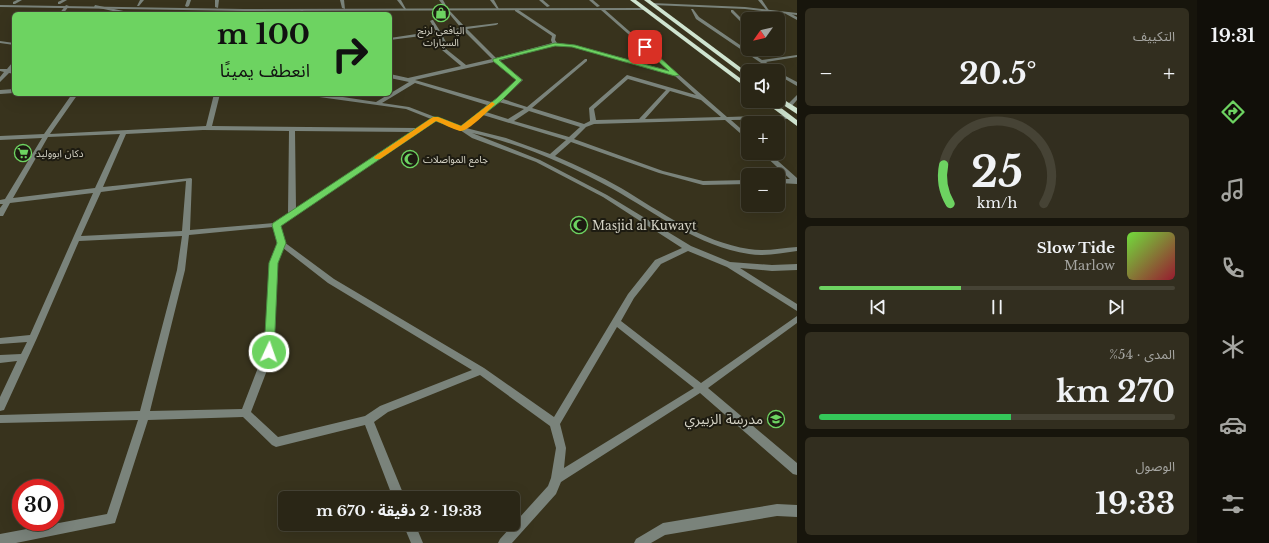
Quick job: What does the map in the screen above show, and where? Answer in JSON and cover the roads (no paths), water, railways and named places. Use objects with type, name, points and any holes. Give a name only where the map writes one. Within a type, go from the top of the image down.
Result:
[{"type":"highway","points":[[633,0],[741,82]]},
{"type":"highway","points":[[647,0],[741,71]]},
{"type":"highway","points":[[684,39],[698,39]]},
{"type":"highway","points":[[697,48],[701,47],[711,49]]},
{"type":"highway","points":[[785,103],[797,112]]},
{"type":"highway","points":[[776,108],[797,124]]},
{"type":"street","points":[[0,12],[20,0]]},
{"type":"street","points":[[59,3],[65,0]]},
{"type":"street","points":[[138,5],[142,0]]},
{"type":"street","points":[[187,6],[189,0]]},
{"type":"street","points":[[216,0],[217,7]]},
{"type":"street","points":[[342,0],[344,8]]},
{"type":"street","points":[[399,0],[405,8]]},
{"type":"street","points":[[441,0],[464,29],[495,60],[520,80],[499,100],[491,104],[462,129]]},
{"type":"street","points":[[492,0],[498,8]]},
{"type":"street","points":[[541,0],[548,6]]},
{"type":"street","points":[[592,0],[598,6]]},
{"type":"street","points":[[760,0],[769,11]]},
{"type":"street","points":[[0,4],[59,3],[217,7],[516,10],[603,10],[642,7]]},
{"type":"street","points":[[0,4],[10,6],[303,12],[548,6],[642,7]]},
{"type":"street","points":[[62,12],[67,6]]},
{"type":"street","points":[[655,6],[692,10],[769,11]]},
{"type":"street","points":[[655,6],[745,8],[797,14]]},
{"type":"street","points":[[97,12],[98,7]]},
{"type":"street","points":[[98,7],[123,12]]},
{"type":"street","points":[[516,10],[554,36],[553,40],[555,44]]},
{"type":"street","points":[[603,10],[741,132]]},
{"type":"street","points":[[692,10],[698,18],[766,64]]},
{"type":"street","points":[[732,11],[741,20]]},
{"type":"street","points":[[787,13],[797,19]]},
{"type":"street","points":[[432,21],[444,42],[444,49],[465,67]]},
{"type":"street","points":[[392,39],[496,24]]},
{"type":"street","points":[[0,42],[12,44]]},
{"type":"street","points":[[406,80],[495,60],[555,44],[573,46],[677,75]]},
{"type":"street","points":[[762,61],[797,56]]},
{"type":"street","points":[[510,121],[528,109],[585,60]]},
{"type":"street","points":[[0,80],[12,66]]},
{"type":"street","points":[[0,70],[12,71]]},
{"type":"street","points":[[392,76],[414,81],[491,104]]},
{"type":"street","points":[[593,122],[591,109],[626,77],[704,98]]},
{"type":"street","points":[[785,77],[797,84]]},
{"type":"street","points":[[392,94],[414,81]]},
{"type":"street","points":[[640,121],[668,89]]},
{"type":"street","points":[[0,92],[12,91]]},
{"type":"street","points":[[0,214],[4,201],[74,96]]},
{"type":"street","points":[[209,128],[217,96]]},
{"type":"street","points":[[325,96],[407,108],[462,129],[474,137],[538,161],[605,196],[688,248],[729,265],[797,308]]},
{"type":"street","points":[[376,104],[389,96]]},
{"type":"street","points":[[789,106],[797,97]]},
{"type":"street","points":[[499,100],[584,126]]},
{"type":"street","points":[[482,113],[569,139],[661,172],[703,183],[741,182]]},
{"type":"street","points":[[552,156],[584,126],[593,122],[788,117]]},
{"type":"street","points":[[76,239],[186,233],[276,225],[436,118]]},
{"type":"street","points":[[0,138],[47,134],[209,128],[418,130]]},
{"type":"street","points":[[292,128],[292,215]]},
{"type":"street","points":[[462,129],[480,132],[552,156],[614,187],[704,239],[750,252],[797,249]]},
{"type":"street","points":[[0,407],[33,338],[124,131]]},
{"type":"street","points":[[773,160],[796,181]]},
{"type":"street","points":[[0,540],[112,519],[144,416],[181,270],[186,233],[189,179],[4,201]]},
{"type":"street","points":[[785,181],[796,181]]},
{"type":"street","points":[[245,413],[269,352],[274,263],[281,243],[276,225]]},
{"type":"street","points":[[281,243],[331,281],[481,371],[555,424],[561,448],[557,478],[552,490],[504,543]]},
{"type":"street","points":[[555,424],[630,296],[658,262],[688,248]]},
{"type":"street","points":[[729,265],[772,268],[797,267]]},
{"type":"street","points":[[557,478],[701,388],[797,319]]},
{"type":"street","points":[[615,321],[701,388],[797,470]]},
{"type":"street","points":[[0,341],[33,338]]},
{"type":"street","points":[[0,359],[23,357]]},
{"type":"street","points":[[0,419],[245,413],[276,442],[368,420],[384,409],[481,371]]},
{"type":"street","points":[[368,420],[396,491]]},
{"type":"street","points":[[640,543],[663,528],[777,510],[797,511]]},
{"type":"street","points":[[412,531],[417,543]]},
{"type":"place","name":"اليافعي لرنج السيارات","points":[[441,13]]},
{"type":"place","name":"دكان ابووليد","points":[[23,153]]},
{"type":"place","name":"جامع المواصلات","points":[[410,159]]},
{"type":"place","name":"Masjid al Kuwayt","points":[[579,225]]},
{"type":"place","name":"مدرسة الزبيري","points":[[776,419]]}]
